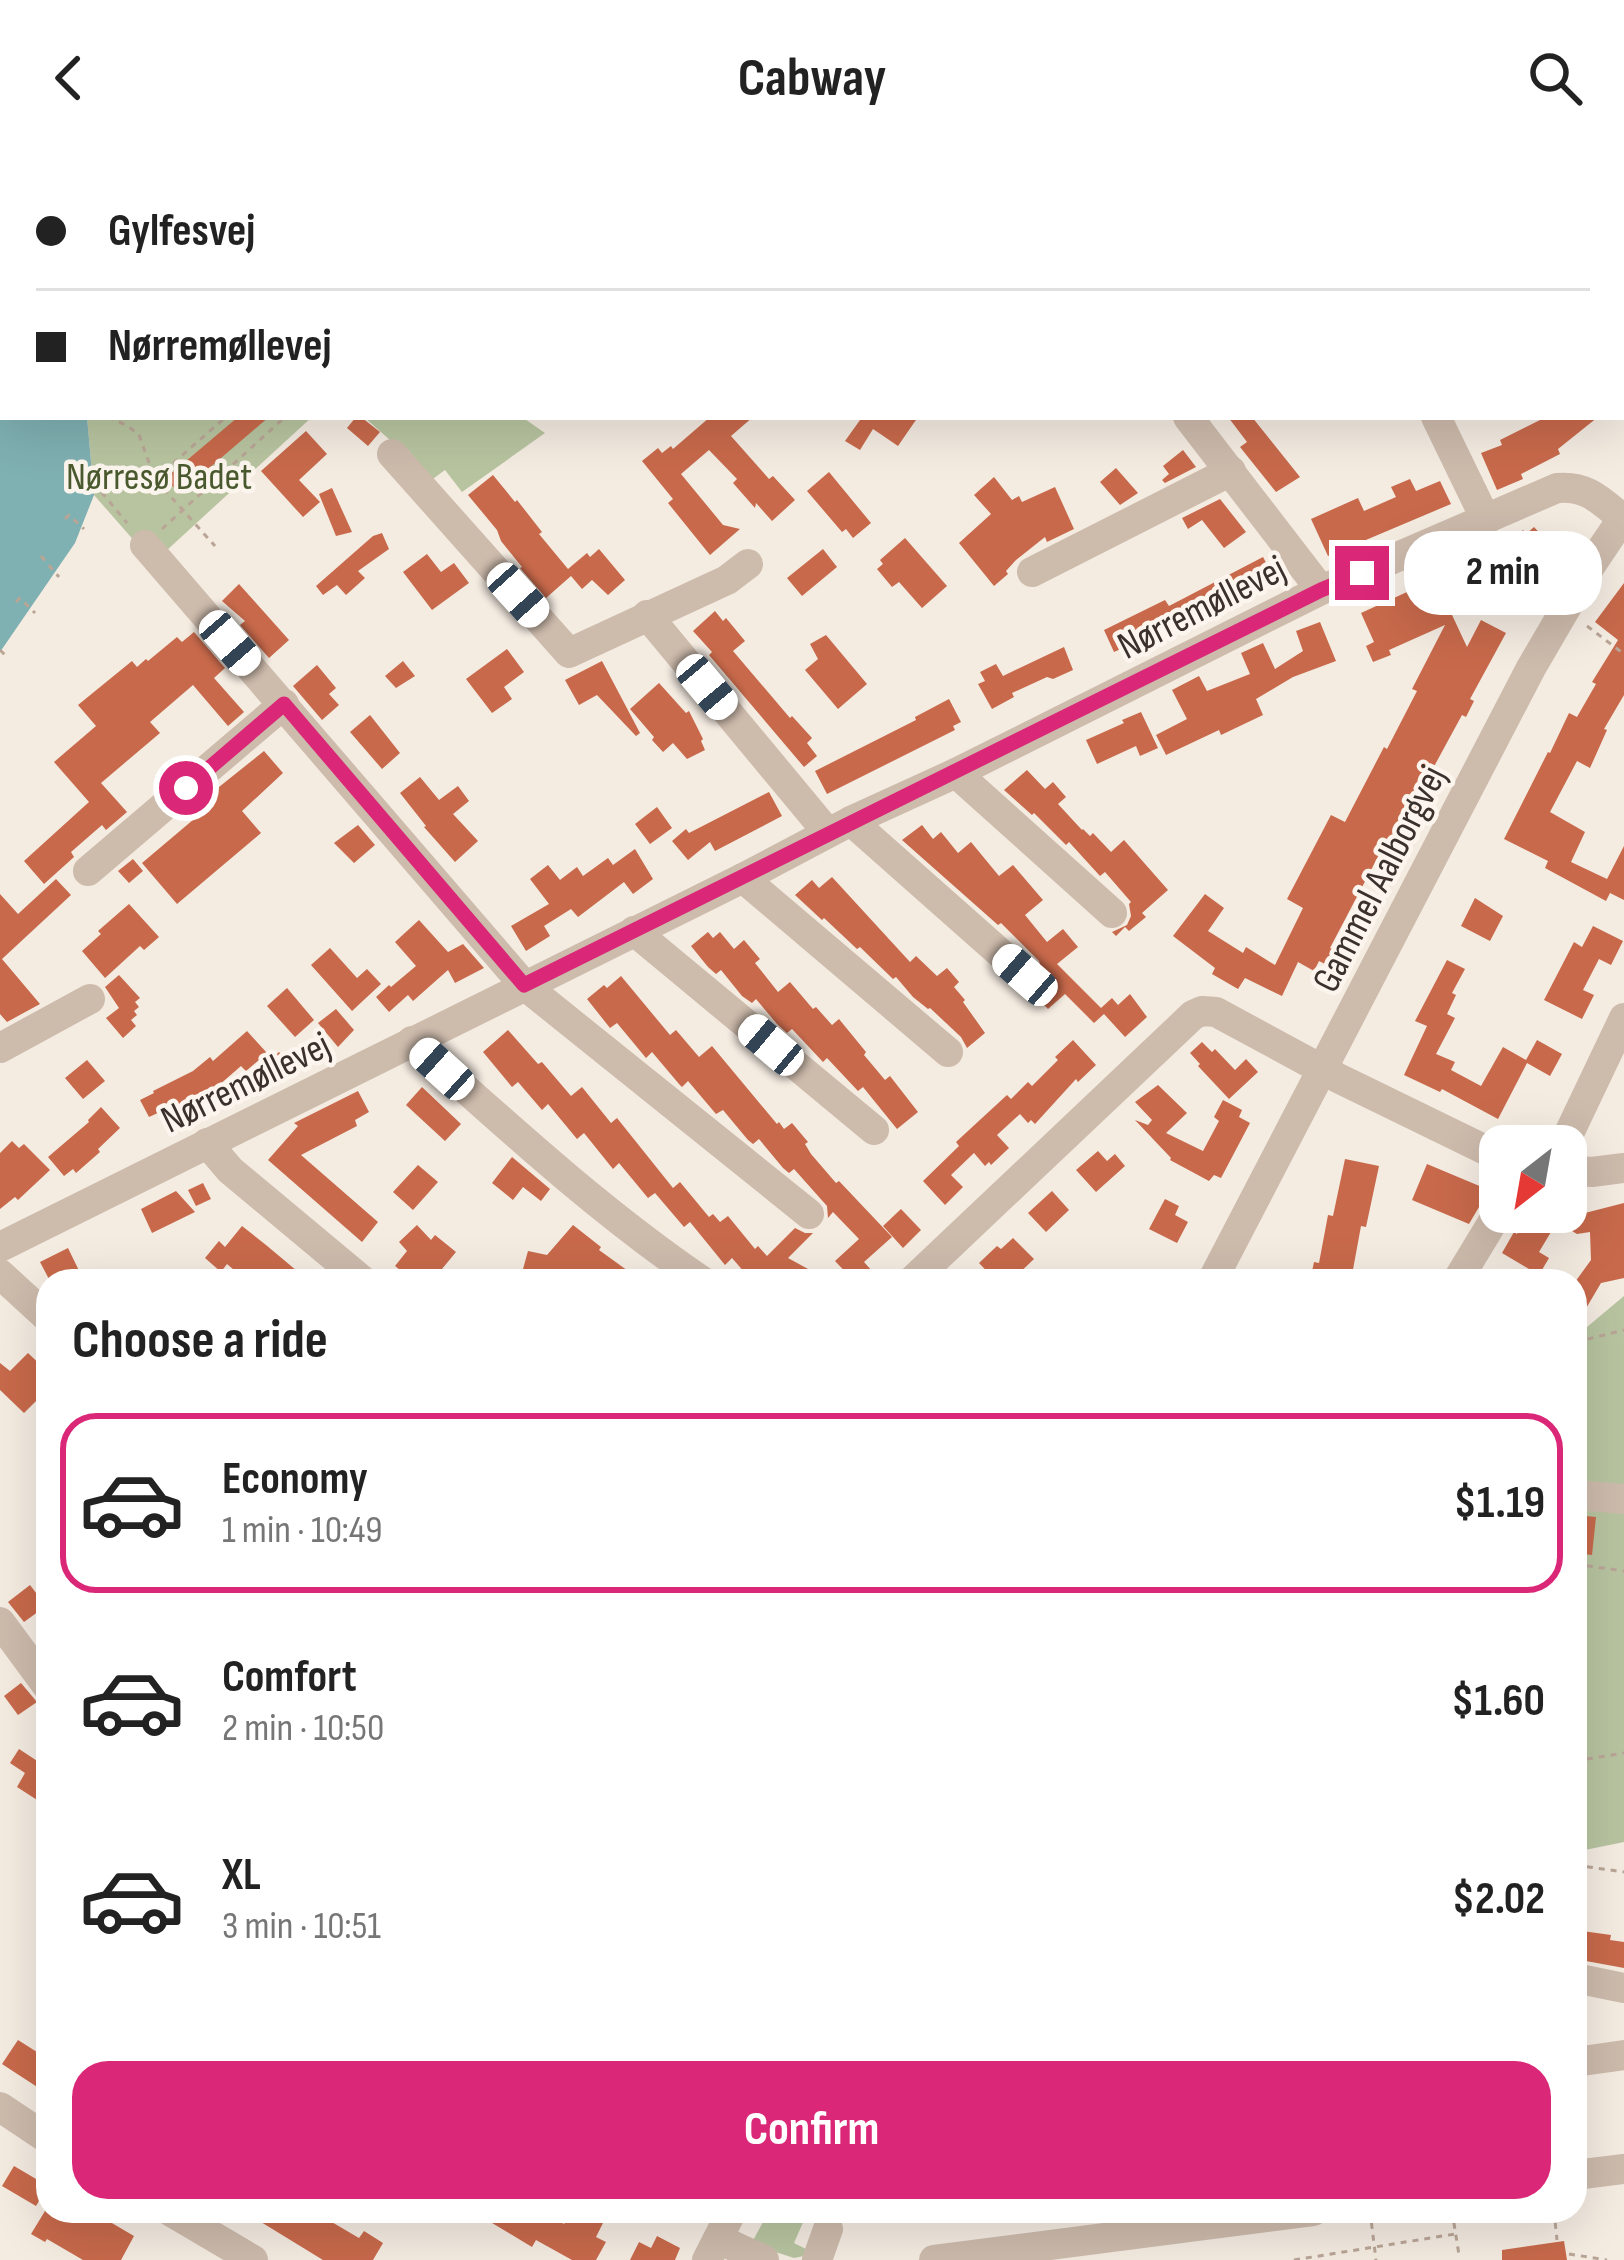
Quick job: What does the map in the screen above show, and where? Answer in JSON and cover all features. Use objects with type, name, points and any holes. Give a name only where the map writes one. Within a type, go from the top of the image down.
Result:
[{"type":"street","points":[[1190,420],[1321,590]]},
{"type":"street","points":[[1437,420],[1486,520]]},
{"type":"street","points":[[392,454],[569,653],[727,580],[748,564]]},
{"type":"street","points":[[1032,572],[1231,471]]},
{"type":"street","name":"Nørremøllevej","points":[[0,1247],[1321,590],[1557,488],[1590,492],[1623,517]]},
{"type":"street","name":"Gammel Aalborgvej","points":[[1218,1269],[1531,668],[1623,517]]},
{"type":"street","points":[[145,545],[524,985],[809,1214]]},
{"type":"street","points":[[647,615],[840,827],[1025,975]]},
{"type":"street","points":[[88,871],[284,704]]},
{"type":"street","points":[[956,772],[1112,913]]},
{"type":"street","points":[[742,878],[948,1052]]},
{"type":"street","points":[[634,931],[874,1130]]},
{"type":"street","points":[[0,1048],[89,999]]},
{"type":"street","points":[[924,1269],[1202,1011],[1216,1012],[1479,1148]]},
{"type":"street","points":[[1573,1125],[1624,1018]]},
{"type":"street","points":[[412,1041],[574,1185],[685,1269]]},
{"type":"street","points":[[208,1143],[230,1170],[349,1269]]},
{"type":"street","points":[[1587,1172],[1624,1168]]},
{"type":"street","points":[[1464,1269],[1486,1233]]},
{"type":"street","points":[[0,1274],[36,1307]]},
{"type":"street","points":[[1587,1496],[1624,1499]]},
{"type":"street","points":[[0,1622],[36,1671]]},
{"type":"street","points":[[1587,1980],[1624,1988]]},
{"type":"street","points":[[1587,2060],[1621,2056],[1624,2087]]},
{"type":"street","points":[[0,2107],[36,2131]]},
{"type":"street","points":[[1587,2173],[1624,2168]]},
{"type":"street","points":[[190,2223],[253,2260]]},
{"type":"street","points":[[934,2260],[1162,2223]]},
{"type":"street","points":[[818,2260],[828,2229]]},
{"type":"street","points":[[719,2237],[764,2260]]},
{"type":"path","points":[[115,420],[139,435],[155,479],[215,546]]},
{"type":"path","points":[[155,479],[223,420]]},
{"type":"path","points":[[94,483],[145,545],[282,420]]},
{"type":"path","points":[[65,519],[69,515],[84,529]]},
{"type":"path","points":[[40,556],[59,577]]},
{"type":"path","points":[[16,602],[20,598],[35,613]]},
{"type":"path","points":[[1565,610],[1624,654]]},
{"type":"path","points":[[0,650],[8,658]]},
{"type":"path","points":[[1587,1339],[1624,1330]]},
{"type":"path","points":[[1587,1566],[1624,1571]]},
{"type":"path","points":[[1587,1759],[1624,1753]]},
{"type":"path","points":[[1587,1867],[1624,1873]]},
{"type":"path","points":[[1372,2223],[1376,2260]]},
{"type":"path","points":[[1454,2223],[1459,2255]]},
{"type":"path","points":[[1555,2223],[1557,2240]]},
{"type":"path","points":[[1294,2260],[1455,2234]]},
{"type":"path","points":[[1569,2254],[1607,2260]]},
{"type":"green space","name":"Nørresø Badet","points":[[87,420],[309,420],[166,551],[137,544],[94,495]]},
{"type":"green space","name":"Nørresø Badet","points":[[367,420],[526,420],[545,433],[462,492],[445,470],[430,481]]},
{"type":"green space","points":[[1624,1296],[1624,1842],[1587,1850],[1587,1327]]},
{"type":"green space","points":[[762,2223],[803,2223],[794,2243],[808,2250],[794,2258],[751,2244]]},
{"type":"water","points":[[0,420],[87,420],[94,495],[75,543],[0,652]]},
{"type":"building","name":"Nørresø Badet","points":[[234,420],[265,420],[179,494],[166,478]]},
{"type":"building","points":[[354,420],[365,420],[380,432],[368,446],[347,428]]},
{"type":"building","points":[[707,420],[750,420],[731,436],[795,500],[772,521],[756,503],[755,508],[733,483],[737,479],[709,450],[681,474],[723,525],[740,529],[710,555],[642,461],[658,448],[662,453]]},
{"type":"building","points":[[860,420],[916,420],[898,446],[873,429],[860,450],[845,441]]},
{"type":"building","points":[[1230,420],[1254,420],[1300,477],[1276,492],[1240,447],[1247,442]]},
{"type":"building","points":[[1540,420],[1594,420],[1558,449],[1560,454],[1497,490],[1481,453],[1502,445],[1500,440]]},
{"type":"building","points":[[306,431],[327,454],[299,480],[320,502],[303,517],[261,471]]},
{"type":"building","points":[[1183,450],[1196,467],[1165,483],[1162,480],[1169,474],[1163,466]]},
{"type":"building","points":[[1116,468],[1138,493],[1120,505],[1100,482]]},
{"type":"building","points":[[829,472],[871,523],[853,538],[846,529],[842,532],[807,491]]},
{"type":"building","points":[[493,475],[568,569],[599,549],[625,580],[608,595],[592,580],[582,589],[571,576],[546,598],[468,495]]},
{"type":"building","points":[[994,477],[1012,500],[1019,496],[1022,502],[1055,487],[1074,529],[1047,542],[1045,537],[994,586],[959,543],[991,514],[974,495]]},
{"type":"building","points":[[1410,479],[1416,491],[1440,481],[1451,504],[1328,556],[1311,519],[1358,498],[1364,511],[1396,497],[1391,487]]},
{"type":"building","points":[[332,488],[352,532],[336,536],[319,494]]},
{"type":"building","points":[[1220,499],[1246,532],[1224,548],[1202,520],[1188,529],[1182,518]]},
{"type":"building","points":[[1534,527],[1555,549],[1548,557],[1551,560],[1517,594],[1499,584],[1504,575],[1446,602],[1467,647],[1481,620],[1506,633],[1470,699],[1474,701],[1466,717],[1462,715],[1431,772],[1438,775],[1396,857],[1382,849],[1330,948],[1337,951],[1329,966],[1319,961],[1314,971],[1298,962],[1282,996],[1245,978],[1238,989],[1212,974],[1215,968],[1173,936],[1205,894],[1224,908],[1208,931],[1243,953],[1246,947],[1275,965],[1303,908],[1287,899],[1331,815],[1345,822],[1417,691],[1412,689],[1445,625],[1373,662],[1366,646],[1374,642],[1361,613],[1476,557],[1486,579],[1513,554],[1506,546],[1523,530],[1526,534]]},
{"type":"building","points":[[382,533],[389,549],[358,571],[365,578],[346,595],[337,585],[323,595],[316,586]]},
{"type":"building","points":[[905,538],[947,586],[922,608],[899,582],[892,587],[877,569],[883,564],[880,560]]},
{"type":"building","points":[[823,549],[837,567],[802,596],[787,578]]},
{"type":"building","points":[[427,554],[441,572],[454,563],[469,583],[432,610],[403,572]]},
{"type":"building","points":[[1263,557],[1275,579],[1114,652],[1104,630],[1165,600],[1169,606]]},
{"type":"building","points":[[1624,583],[1624,695],[1604,729],[1590,768],[1577,761],[1550,812],[1585,832],[1571,862],[1607,879],[1624,846],[1624,900],[1610,893],[1606,901],[1545,868],[1548,861],[1504,839],[1569,713],[1577,717],[1618,640],[1595,622]]},
{"type":"building","points":[[239,584],[289,640],[269,658],[240,625],[245,621],[222,601]]},
{"type":"building","points":[[715,611],[745,641],[733,651],[812,738],[807,743],[817,756],[804,767],[693,631]]},
{"type":"building","points":[[1320,622],[1336,661],[1293,677],[1256,699],[1263,715],[1166,755],[1156,735],[1187,719],[1172,690],[1199,676],[1207,691],[1250,674],[1241,653],[1263,643],[1275,669],[1303,651],[1296,631]]},
{"type":"building","points":[[194,632],[225,668],[214,678],[244,712],[228,726],[193,685],[150,722],[160,733],[101,783],[127,812],[106,830],[102,825],[44,884],[24,861],[89,802],[54,762],[96,726],[78,705],[132,661],[137,667],[177,637],[182,642]]},
{"type":"building","points":[[826,635],[867,684],[838,709],[805,670],[818,659],[810,644]]},
{"type":"building","points":[[1064,647],[1073,670],[1012,693],[1014,697],[992,709],[978,684],[985,681],[980,672],[996,664],[1003,676]]},
{"type":"building","points":[[507,649],[524,672],[504,687],[512,699],[492,713],[466,679]]},
{"type":"building","points":[[403,661],[415,676],[396,688],[385,676]]},
{"type":"building","points":[[602,661],[640,733],[636,736],[597,695],[579,705],[565,680]]},
{"type":"building","points":[[317,665],[336,688],[329,694],[339,705],[322,720],[293,686]]},
{"type":"building","points":[[659,683],[689,711],[705,750],[687,759],[673,743],[663,752],[630,709]]},
{"type":"building","points":[[949,699],[961,722],[953,726],[955,730],[827,794],[815,771]]},
{"type":"building","points":[[1141,712],[1158,748],[1140,756],[1136,746],[1097,764],[1086,740]]},
{"type":"building","points":[[370,715],[400,753],[382,769],[350,732]]},
{"type":"building","points":[[264,751],[283,773],[242,811],[261,833],[177,904],[142,863],[200,814],[194,807]]},
{"type":"building","points":[[1027,770],[1045,789],[1053,782],[1066,797],[1058,804],[1082,830],[1090,836],[1093,833],[1111,852],[1124,840],[1168,890],[1129,931],[1125,927],[1116,936],[1112,932],[1127,925],[1131,902],[1105,872],[1100,876],[1069,842],[1066,845],[1004,790]]},
{"type":"building","points":[[420,777],[439,800],[458,786],[469,801],[453,814],[478,841],[455,862],[400,793]]},
{"type":"building","points":[[769,792],[782,816],[715,851],[710,842],[688,860],[672,841],[686,829],[689,833]]},
{"type":"building","points":[[657,807],[672,828],[650,844],[635,824]]},
{"type":"building","points":[[358,825],[375,845],[354,863],[334,843]]},
{"type":"building","points":[[922,825],[933,839],[941,832],[958,853],[971,842],[999,876],[1013,865],[1043,900],[1025,915],[1047,942],[1063,929],[1078,947],[1057,964],[1101,1008],[1112,998],[1118,1005],[1130,994],[1147,1017],[1125,1037],[1104,1014],[1094,1023],[1065,994],[1048,1009],[1033,993],[1044,978],[1039,961],[902,840]]},
{"type":"building","points":[[635,849],[653,879],[633,894],[624,882],[578,917],[571,909],[544,926],[550,936],[526,951],[511,926],[549,904],[530,879],[548,865],[560,880],[577,867],[583,876],[608,858],[613,865]]},
{"type":"building","points":[[133,859],[143,871],[129,883],[118,871]]},
{"type":"building","points":[[832,877],[910,962],[916,956],[937,976],[947,968],[985,1033],[967,1048],[896,977],[795,895],[812,880],[819,888]]},
{"type":"building","points":[[56,879],[71,895],[2,959],[40,1004],[7,1022],[0,1014],[0,894],[18,914]]},
{"type":"building","points":[[1475,898],[1503,916],[1490,941],[1461,926]]},
{"type":"building","points":[[129,904],[159,937],[144,950],[140,946],[105,978],[82,951]]},
{"type":"building","points":[[419,920],[448,952],[463,944],[484,968],[455,983],[448,970],[413,1001],[408,995],[389,1012],[376,997],[416,966],[395,942]]},
{"type":"building","points":[[1593,926],[1623,941],[1611,965],[1599,959],[1583,990],[1594,995],[1582,1019],[1544,1000],[1574,942],[1582,947]]},
{"type":"building","points":[[708,932],[713,938],[720,932],[734,949],[744,940],[778,992],[790,982],[832,1025],[839,1019],[885,1080],[890,1076],[918,1112],[897,1129],[863,1087],[858,1091],[792,1029],[787,1033],[777,1024],[756,999],[752,1003],[742,996],[721,970],[716,974],[691,946]]},
{"type":"building","points":[[330,948],[357,978],[367,969],[381,984],[352,1011],[311,965]]},
{"type":"building","points":[[1447,960],[1465,969],[1447,1014],[1455,1018],[1436,1054],[1455,1062],[1451,1070],[1481,1086],[1503,1047],[1526,1060],[1537,1040],[1562,1054],[1550,1076],[1527,1063],[1498,1119],[1404,1075],[1427,1026],[1415,1021]]},
{"type":"building","points":[[119,975],[140,998],[135,1002],[137,1015],[131,1020],[136,1026],[123,1038],[106,1018],[119,1008],[105,987]]},
{"type":"building","points":[[621,976],[670,1035],[676,1030],[699,1057],[712,1046],[777,1124],[784,1129],[792,1123],[836,1183],[892,1237],[864,1262],[870,1269],[843,1269],[835,1261],[859,1239],[833,1212],[828,1218],[827,1206],[794,1169],[789,1173],[783,1168],[759,1139],[753,1144],[748,1140],[723,1110],[716,1114],[688,1081],[682,1087],[652,1052],[646,1058],[617,1023],[610,1028],[587,999],[604,985],[607,988]]},
{"type":"building","points":[[287,988],[314,1020],[295,1037],[267,1006]]},
{"type":"building","points":[[336,1009],[354,1030],[338,1047],[318,1023]]},
{"type":"building","points":[[508,1030],[571,1096],[582,1087],[611,1123],[617,1118],[673,1188],[680,1182],[709,1217],[713,1214],[720,1222],[728,1216],[755,1249],[758,1246],[767,1256],[795,1228],[813,1233],[788,1258],[808,1269],[742,1269],[732,1258],[725,1265],[690,1222],[684,1227],[655,1193],[648,1198],[619,1163],[613,1169],[584,1133],[577,1139],[548,1104],[542,1110],[518,1082],[512,1087],[483,1052]]},
{"type":"building","points":[[247,1031],[267,1053],[246,1071],[241,1066],[188,1112],[191,1118],[169,1130],[160,1112],[149,1117],[140,1100],[210,1057],[213,1061]]},
{"type":"building","points":[[1073,1040],[1096,1065],[1078,1082],[1076,1079],[1035,1124],[1020,1114],[997,1135],[1009,1148],[991,1165],[985,1166],[974,1153],[951,1175],[963,1187],[945,1205],[923,1181],[959,1146],[956,1142],[1007,1095],[1011,1099],[1028,1082],[1032,1086]]},
{"type":"building","points":[[1202,1042],[1235,1070],[1246,1059],[1258,1072],[1229,1099],[1190,1053]]},
{"type":"building","points":[[279,1052],[293,1067],[279,1080],[265,1065]]},
{"type":"building","points":[[87,1060],[105,1081],[83,1099],[65,1078]]},
{"type":"building","points":[[1158,1085],[1187,1113],[1166,1133],[1203,1151],[1219,1121],[1214,1117],[1223,1100],[1242,1110],[1239,1117],[1250,1123],[1221,1178],[1214,1175],[1209,1181],[1170,1160],[1135,1120],[1148,1125],[1152,1120],[1135,1102]]},
{"type":"building","points":[[422,1087],[461,1124],[445,1141],[406,1105]]},
{"type":"building","points":[[358,1091],[369,1112],[355,1120],[357,1126],[301,1155],[378,1222],[362,1242],[268,1160],[298,1126],[294,1123]]},
{"type":"building","points":[[101,1107],[120,1128],[76,1173],[73,1169],[64,1176],[48,1157]]},
{"type":"building","points":[[12,1141],[19,1148],[24,1144],[50,1170],[18,1200],[15,1197],[0,1209],[0,1153]]},
{"type":"building","points":[[1098,1151],[1107,1161],[1115,1154],[1125,1166],[1096,1192],[1076,1170]]},
{"type":"building","points":[[512,1157],[550,1189],[541,1201],[523,1187],[513,1200],[492,1183]]},
{"type":"building","points":[[1345,1159],[1379,1166],[1353,1269],[1313,1269],[1314,1262],[1319,1263],[1328,1215],[1333,1216]]},
{"type":"building","points":[[1427,1164],[1479,1186],[1479,1207],[1469,1224],[1412,1200]]},
{"type":"building","points":[[418,1165],[438,1182],[413,1210],[393,1192]]},
{"type":"building","points":[[203,1183],[211,1199],[196,1206],[188,1190]]},
{"type":"building","points":[[176,1191],[195,1212],[152,1233],[141,1209]]},
{"type":"building","points":[[1052,1191],[1069,1210],[1046,1232],[1028,1213]]},
{"type":"building","points":[[1165,1199],[1179,1206],[1175,1215],[1188,1222],[1177,1243],[1149,1229]]},
{"type":"building","points":[[1624,1203],[1624,1278],[1601,1283],[1587,1307],[1584,1269],[1591,1260],[1587,1212]]},
{"type":"building","points":[[901,1209],[921,1230],[903,1248],[883,1226]]},
{"type":"building","points":[[417,1225],[431,1240],[435,1235],[456,1252],[442,1269],[399,1269],[395,1266],[407,1251],[399,1242]]},
{"type":"building","points":[[573,1225],[625,1269],[523,1269],[528,1251],[547,1255]]},
{"type":"building","points":[[242,1226],[294,1269],[233,1269],[227,1264],[218,1269],[205,1258],[219,1241],[225,1247]]},
{"type":"building","points":[[1550,1233],[1539,1252],[1549,1258],[1543,1269],[1529,1269],[1502,1253],[1517,1234]]},
{"type":"building","points":[[1013,1238],[1034,1259],[1024,1269],[985,1269],[979,1263],[997,1246],[1001,1249]]},
{"type":"building","points":[[68,1248],[78,1269],[44,1269],[40,1262]]},
{"type":"building","points":[[28,1353],[36,1361],[36,1401],[24,1413],[0,1390],[0,1363],[10,1371]]},
{"type":"building","points":[[1587,1516],[1596,1517],[1592,1555],[1587,1554]]},
{"type":"building","points":[[30,1585],[36,1593],[36,1613],[24,1622],[8,1602]]},
{"type":"building","points":[[21,1683],[36,1703],[18,1715],[4,1696]]},
{"type":"building","points":[[19,1749],[36,1760],[36,1799],[17,1787],[25,1773],[10,1763]]},
{"type":"building","points":[[1587,1932],[1624,1942],[1624,1968],[1587,1961]]},
{"type":"building","points":[[18,2040],[36,2051],[36,2086],[2,2064]]},
{"type":"building","points":[[14,2166],[36,2179],[36,2206],[2,2186]]},
{"type":"building","points":[[38,2223],[112,2223],[134,2236],[121,2260],[83,2260],[31,2234]]},
{"type":"building","points":[[263,2223],[333,2223],[359,2238],[364,2231],[383,2243],[373,2260],[323,2260]]},
{"type":"building","points":[[492,2223],[603,2223],[596,2237],[606,2242],[596,2260],[572,2260],[536,2240],[532,2247]]},
{"type":"building","points":[[657,2236],[680,2248],[675,2260],[630,2260],[639,2242],[651,2248]]},
{"type":"building","points":[[1564,2241],[1567,2260],[1502,2260],[1502,2250]]},
{"type":"route","points":[[186,788],[284,704],[524,985],[1362,573]]}]
